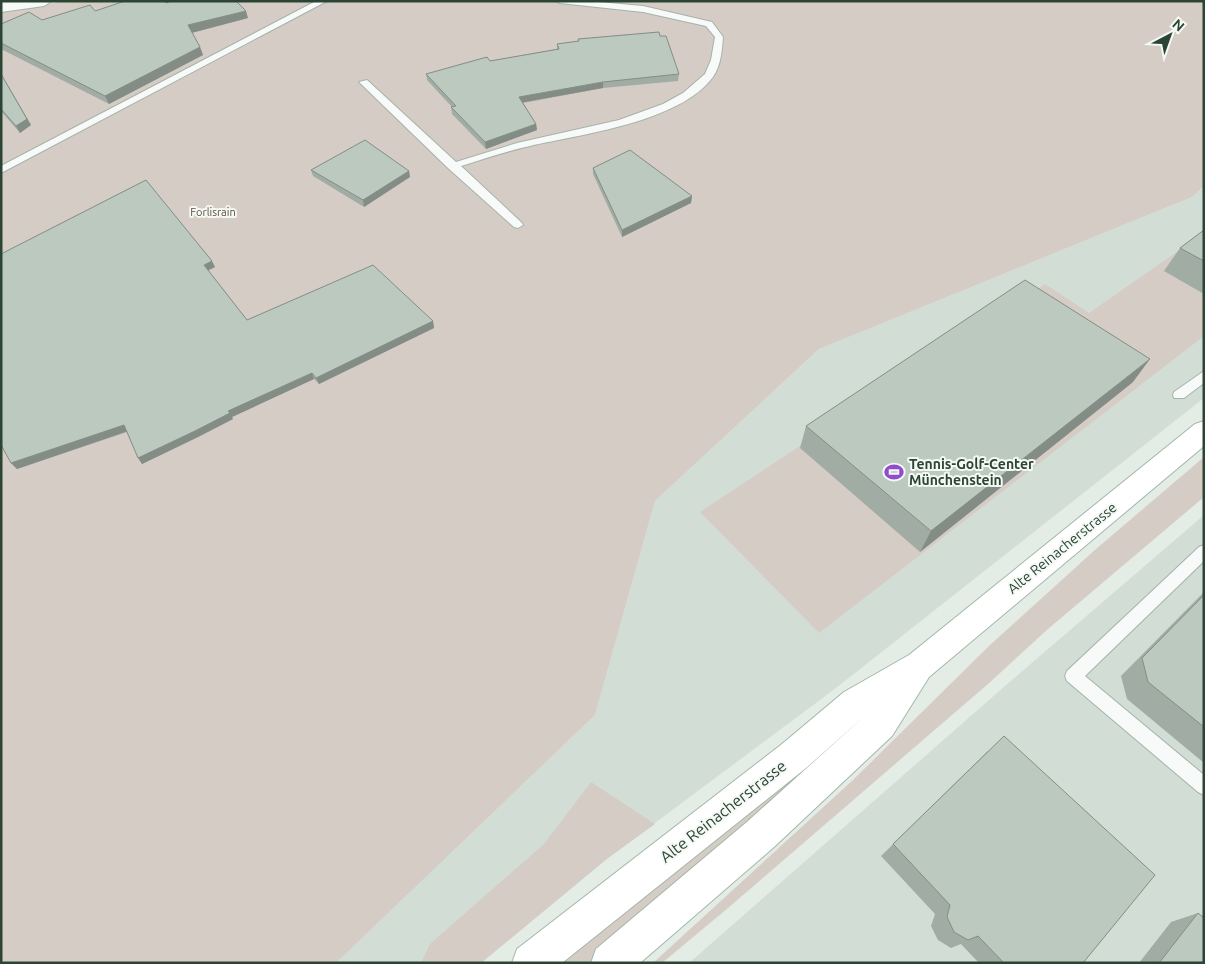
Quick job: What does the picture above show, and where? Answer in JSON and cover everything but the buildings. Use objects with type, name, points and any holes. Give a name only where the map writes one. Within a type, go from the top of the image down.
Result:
[{"type":"main road","name":"Alte Reinacherstrasse","points":[[531,963],[794,756],[856,703],[920,665],[1204,431]]},
{"type":"main road","name":"Alte Reinacherstrasse","points":[[610,963],[761,834],[880,725],[920,665]]},
{"type":"street","points":[[1,7],[44,1]]},
{"type":"lane","points":[[1,170],[323,1]]},
{"type":"lane","points":[[452,166],[529,143],[633,118],[658,110],[706,79],[714,65],[719,38],[709,24],[643,9],[560,1]]},
{"type":"lane","points":[[364,82],[452,166],[518,225]]},
{"type":"lane","points":[[1179,396],[1204,376]]},
{"type":"lane","points":[[1204,551],[1073,676],[1204,786]]},
{"type":"shaded area","points":[[1204,186],[1204,398],[836,688],[608,858],[481,963],[336,963],[595,715],[655,501],[819,349],[1192,197]]},
{"type":"shaded area","points":[[1204,515],[1204,963],[689,963],[1005,686]]},
{"type":"green space","name":"Forlisrain","points":[[68,1],[1204,1],[1204,186],[1192,197],[819,349],[655,501],[595,715],[336,963],[1,963],[1,10]]},
{"type":"green space","name":"Tennis-Golf-Center Münchenstein","points":[[1204,233],[1204,336],[819,633],[700,512],[1045,284],[1089,313]]},
{"type":"green space","points":[[1204,457],[1204,497],[1048,629],[988,684],[728,908],[662,963],[653,963],[853,780],[990,645],[1096,549]]},
{"type":"green space","points":[[868,712],[831,751],[698,872],[588,963],[563,963],[590,938]]},
{"type":"green space","points":[[591,782],[655,824],[608,858],[481,963],[421,963],[430,944],[544,844]]},
{"type":"place","name":"Tennis-Golf-Center Münchenstein","points":[[894,472]]}]
